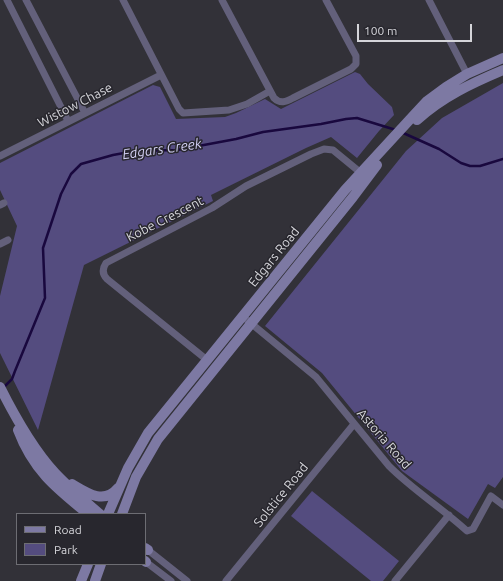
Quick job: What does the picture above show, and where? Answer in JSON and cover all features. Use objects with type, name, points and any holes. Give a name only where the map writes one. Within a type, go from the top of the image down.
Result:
[{"type":"main road","name":"Edgars Road","points":[[108,513],[135,454],[148,433],[345,190],[417,116],[427,101],[467,74],[503,58]]},
{"type":"main road","name":"Edgars Road","points":[[417,116],[442,100],[503,70]]},
{"type":"main road","points":[[467,74],[472,84]]},
{"type":"main road","name":"Edgars Road","points":[[122,513],[136,477],[158,439],[353,197],[387,148]]},
{"type":"main road","points":[[0,387],[38,452],[67,486],[99,513]]},
{"type":"main road","points":[[10,406],[26,448],[36,466],[53,484],[87,513]]},
{"type":"main road","points":[[54,472],[72,485],[102,497],[112,495],[120,486]]},
{"type":"main road","points":[[81,581],[88,565]]},
{"type":"main road","points":[[94,581],[102,565]]},
{"type":"street","points":[[7,0],[68,121]]},
{"type":"street","points":[[26,0],[85,113]]},
{"type":"street","points":[[123,0],[181,112],[186,114],[229,110],[247,104],[270,91]]},
{"type":"street","points":[[222,0],[270,91],[280,102],[286,101],[351,69],[356,64],[356,56],[326,0]]},
{"type":"street","points":[[430,0],[467,74]]},
{"type":"street","name":"Wistow Chase","points":[[0,156],[161,75]]},
{"type":"street","name":"Kobe Crescent","points":[[207,360],[107,279],[103,273],[106,263],[212,208],[246,186],[324,149],[333,150],[361,173]]},
{"type":"street","points":[[0,244],[8,240]]},
{"type":"street","name":"Astoria Road","points":[[243,316],[316,377],[389,466],[400,477],[467,531],[472,529],[491,496],[503,505]]},
{"type":"street","name":"Solstice Road","points":[[226,581],[354,424]]},
{"type":"street","points":[[395,581],[449,515]]},
{"type":"street","points":[[146,549],[187,581]]},
{"type":"street","points":[[146,562],[171,581]]},
{"type":"green space","points":[[355,72],[360,74],[368,84],[392,107],[394,115],[357,158],[331,137],[211,195],[213,201],[84,265],[38,430],[0,353],[0,296],[17,226],[0,190],[0,163],[153,85],[160,87],[176,119],[225,117],[265,99],[281,109]]},
{"type":"green space","points":[[503,83],[503,477],[495,488],[488,484],[468,519],[402,471],[322,373],[265,326],[406,151],[442,118]]},
{"type":"green space","points":[[312,491],[399,561],[383,581],[371,581],[291,516]]},
{"type":"waterway","name":"Edgars Creek","points":[[3,388],[12,379],[45,298],[43,248],[61,194],[71,174],[81,164],[113,155],[135,151],[177,150],[236,139],[263,132],[346,119],[357,118],[396,130]]},
{"type":"waterway","name":"Edgars Creek","points":[[401,132],[439,149],[461,163],[470,166],[480,166],[503,159]]}]
